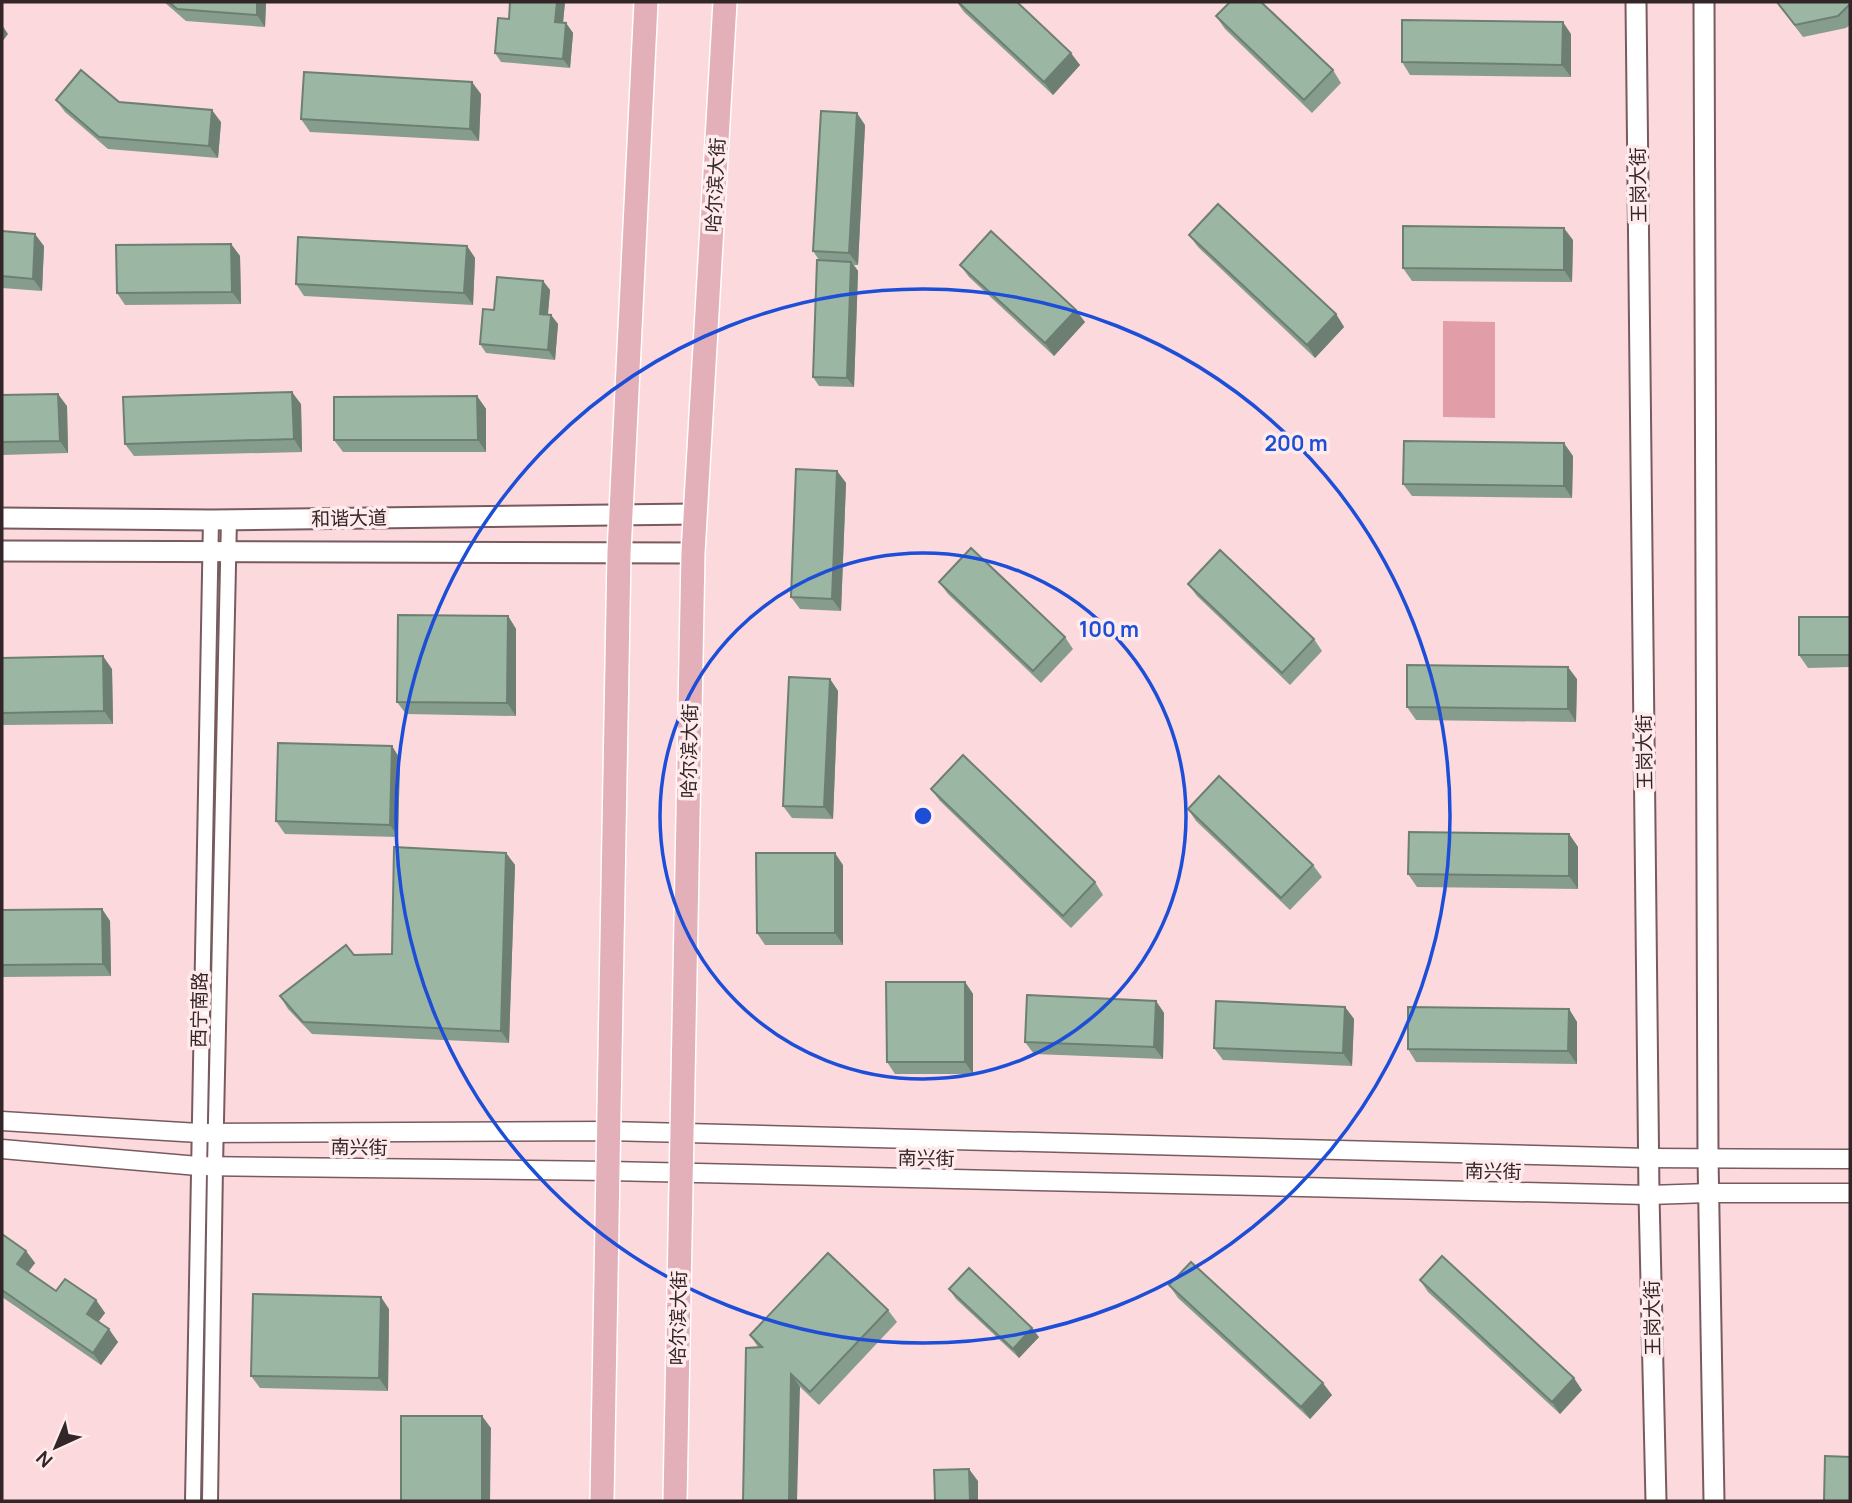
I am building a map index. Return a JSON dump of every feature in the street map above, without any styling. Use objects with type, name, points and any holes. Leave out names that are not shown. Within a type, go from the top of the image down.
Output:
[{"type":"main road","points":[[602,1501],[621,514],[646,2]]},
{"type":"main road","name":"哈尔滨大街","points":[[675,1501],[693,553],[725,2]]},
{"type":"main road","name":"王岗大街","points":[[1636,2],[1648,1158],[1656,1501]]},
{"type":"main road","points":[[1704,2],[1708,1157],[1714,1501]]},
{"type":"main road","name":"和谐大道","points":[[2,518],[220,519],[696,514]]},
{"type":"main road","name":"和谐大道","points":[[2,551],[693,553]]},
{"type":"street","name":"西宁南路","points":[[193,1501],[208,1133],[220,519]]},
{"type":"street","name":"南兴街","points":[[2,1121],[208,1133],[608,1131],[1648,1158],[1850,1159]]},
{"type":"street","name":"南兴街","points":[[2,1149],[207,1166],[609,1171],[1649,1195],[1850,1193]]},
{"type":"street","name":"西宁南路","points":[[207,1166],[210,1501]]},
{"type":"shaded area","points":[[1443,321],[1495,322],[1495,418],[1443,417]]},
{"type":"building","points":[[169,2],[257,2],[257,15],[177,9]]},
{"type":"building","points":[[510,2],[557,2],[555,22],[566,23],[563,59],[495,53],[498,18],[509,19]]},
{"type":"building","points":[[958,2],[1017,2],[1071,53],[1044,82]]},
{"type":"building","points":[[1230,2],[1261,2],[1333,70],[1304,100],[1216,16]]},
{"type":"building","points":[[1777,2],[1850,4],[1838,16],[1795,25]]},
{"type":"building","points":[[1402,20],[1563,22],[1562,65],[1402,62]]},
{"type":"building","points":[[81,70],[119,102],[212,110],[209,146],[99,137],[56,100]]},
{"type":"building","points":[[304,72],[472,82],[470,129],[301,119]]},
{"type":"building","points":[[821,111],[857,113],[849,253],[813,251]]},
{"type":"building","points":[[1218,204],[1336,314],[1307,345],[1189,235]]},
{"type":"building","points":[[1403,226],[1564,228],[1564,270],[1403,268]]},
{"type":"building","points":[[2,231],[35,234],[33,279],[2,276]]},
{"type":"building","points":[[991,231],[1076,310],[1045,343],[960,265]]},
{"type":"building","points":[[298,237],[467,246],[464,293],[296,284]]},
{"type":"building","points":[[231,244],[232,292],[117,293],[116,245]]},
{"type":"building","points":[[817,260],[851,262],[847,378],[813,377]]},
{"type":"building","points":[[497,277],[543,281],[540,314],[551,315],[548,350],[480,344],[483,309],[494,310]]},
{"type":"building","points":[[292,392],[294,439],[125,444],[123,397]]},
{"type":"building","points":[[58,394],[60,441],[2,442],[2,395]]},
{"type":"building","points":[[477,396],[478,440],[334,440],[334,397]]},
{"type":"building","points":[[1404,441],[1564,443],[1564,486],[1403,484]]},
{"type":"building","points":[[796,469],[837,471],[832,599],[791,597]]},
{"type":"building","points":[[971,548],[1065,637],[1033,671],[939,582]]},
{"type":"building","points":[[1220,550],[1314,639],[1282,673],[1188,584]]},
{"type":"building","points":[[398,615],[508,616],[507,703],[397,702]]},
{"type":"building","points":[[1799,617],[1850,617],[1850,655],[1799,655]]},
{"type":"building","points":[[103,656],[104,711],[2,713],[2,658]]},
{"type":"building","points":[[1407,665],[1568,667],[1568,709],[1407,707]]},
{"type":"building","points":[[789,677],[830,679],[824,807],[783,806]]},
{"type":"building","points":[[278,743],[392,746],[390,825],[276,821]]},
{"type":"building","points":[[963,755],[1095,882],[1063,916],[931,789]]},
{"type":"building","points":[[1219,776],[1313,865],[1281,898],[1188,809]]},
{"type":"building","points":[[1409,832],[1569,834],[1569,876],[1408,874]]},
{"type":"building","points":[[394,847],[506,853],[501,1031],[303,1022],[280,996],[346,945],[354,955],[392,954]]},
{"type":"building","points":[[756,853],[835,853],[835,933],[757,933]]},
{"type":"building","points":[[102,909],[103,964],[2,965],[2,910]]},
{"type":"building","points":[[886,982],[965,982],[965,1062],[887,1062]]},
{"type":"building","points":[[1027,995],[1156,1001],[1154,1047],[1025,1042]]},
{"type":"building","points":[[1216,1001],[1345,1007],[1343,1053],[1214,1048]]},
{"type":"building","points":[[1408,1007],[1569,1009],[1568,1051],[1408,1049]]},
{"type":"building","points":[[2,1234],[26,1251],[17,1264],[56,1291],[65,1279],[96,1300],[87,1314],[109,1329],[93,1353],[2,1290]]},
{"type":"building","points":[[828,1253],[888,1310],[810,1392],[791,1374],[789,1501],[743,1501],[746,1348],[762,1347],[750,1335]]},
{"type":"building","points":[[1442,1256],[1574,1378],[1552,1402],[1420,1280]]},
{"type":"building","points":[[1191,1262],[1323,1383],[1301,1407],[1169,1285]]},
{"type":"building","points":[[969,1268],[1032,1328],[1013,1349],[949,1289]]},
{"type":"building","points":[[253,1294],[381,1297],[379,1378],[251,1376]]},
{"type":"building","points":[[401,1416],[482,1416],[482,1501],[401,1501]]},
{"type":"building","points":[[1825,1456],[1850,1457],[1850,1501],[1824,1501]]},
{"type":"building","points":[[969,1469],[970,1501],[935,1501],[934,1470]]}]
